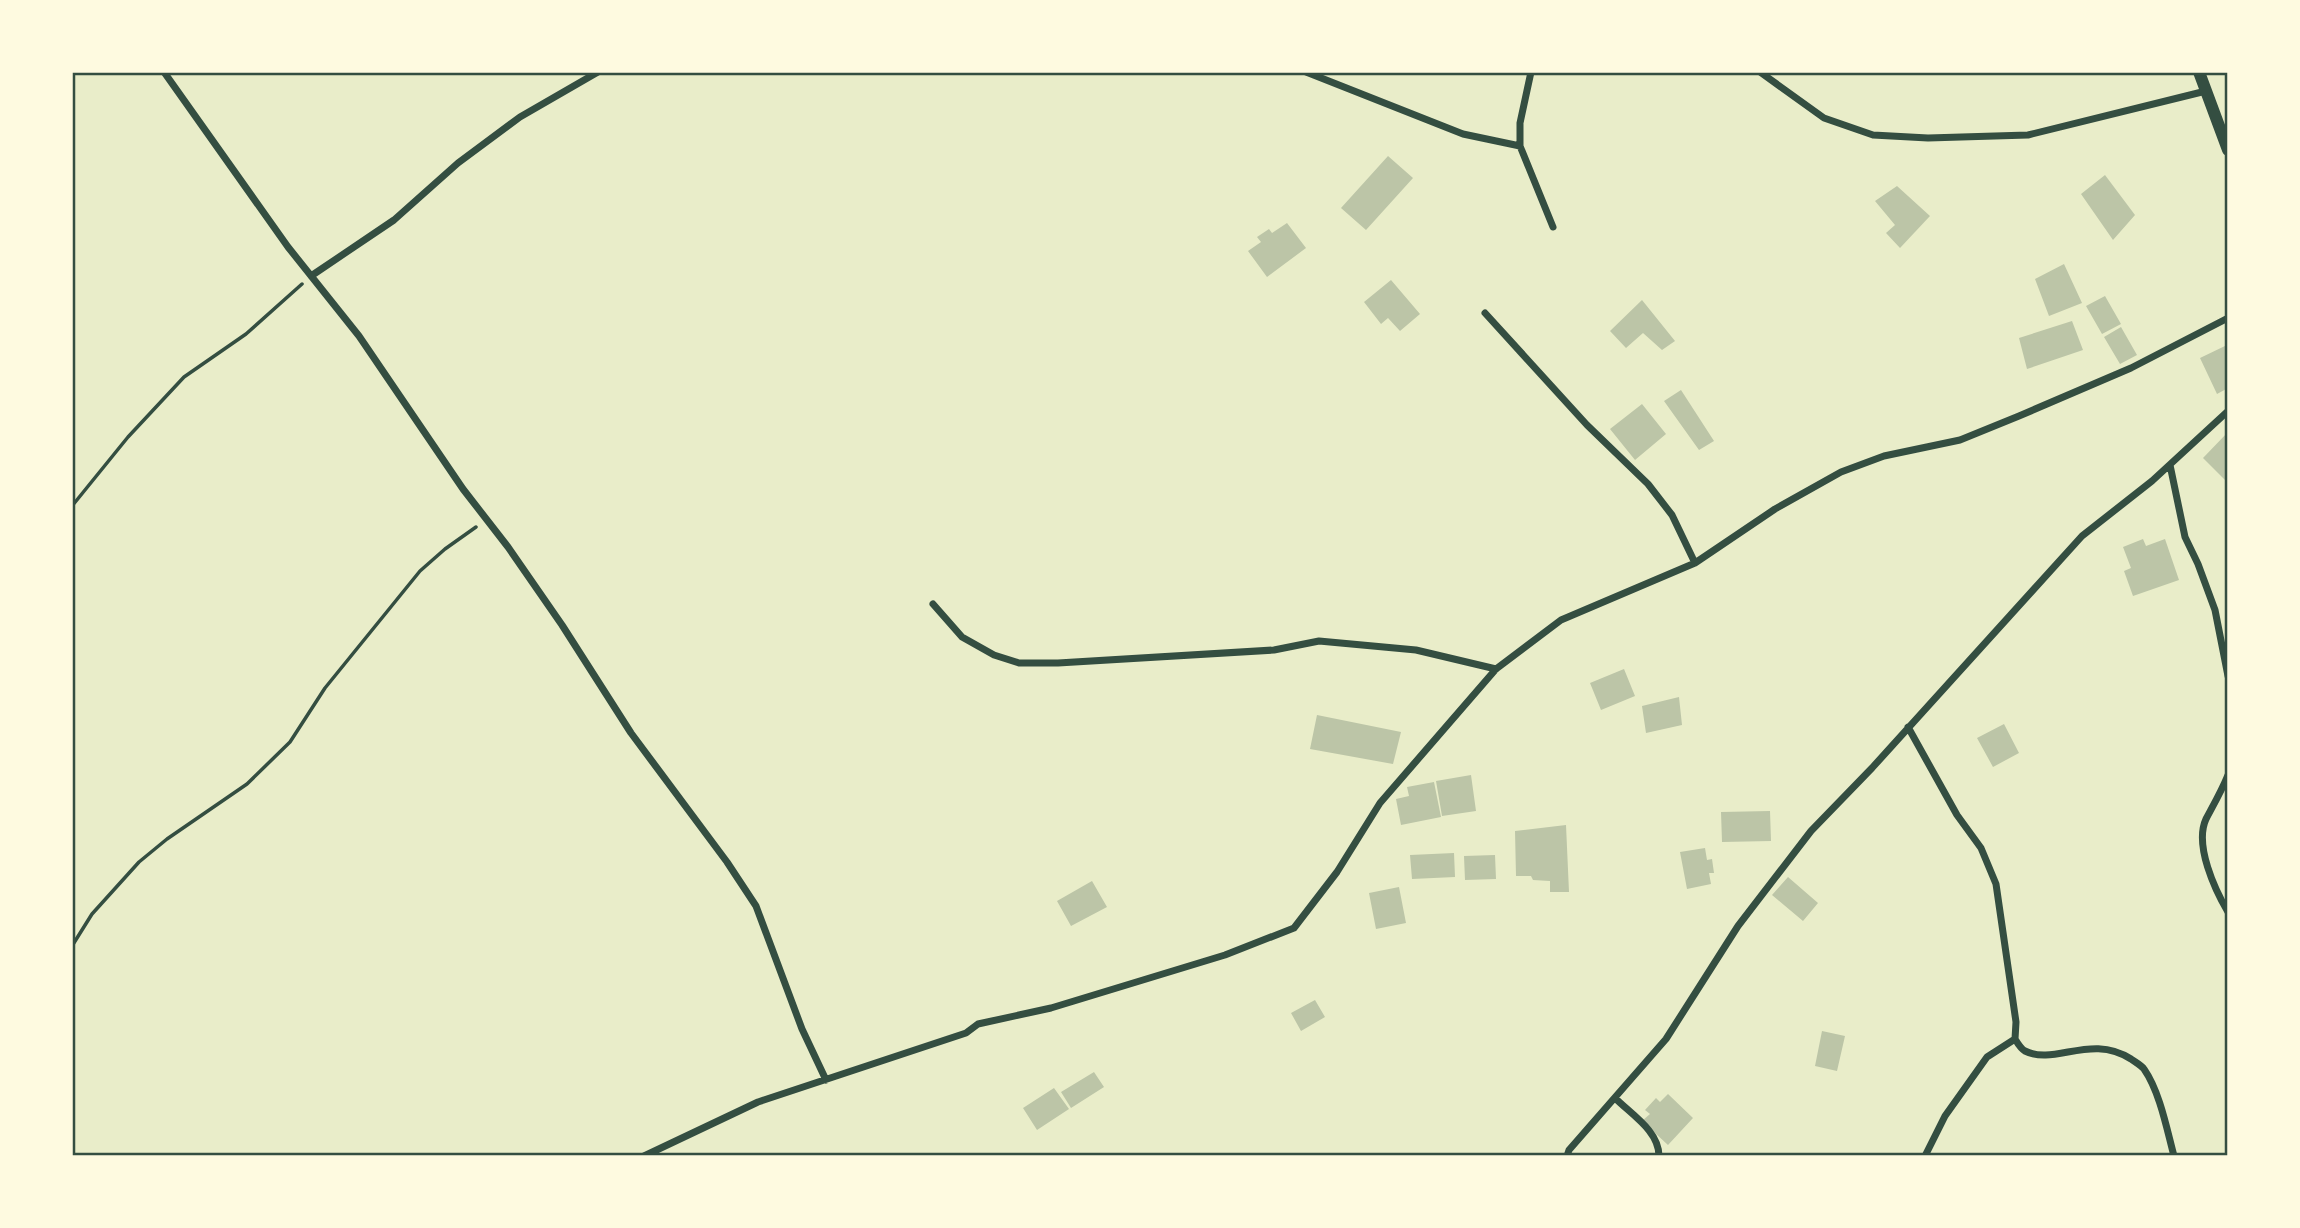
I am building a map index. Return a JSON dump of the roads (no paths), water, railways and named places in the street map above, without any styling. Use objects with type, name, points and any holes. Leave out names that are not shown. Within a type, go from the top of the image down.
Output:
[{"type":"main road","points":[[2199,72],[2228,150]]},
{"type":"street","points":[[164,72],[311,276],[359,336],[463,489],[562,625],[631,733],[727,862],[756,906],[802,1029],[826,1080]]},
{"type":"street","points":[[311,276],[394,220],[458,163],[520,117],[598,72]]},
{"type":"street","points":[[1306,72],[1463,134],[1520,146]]},
{"type":"street","points":[[1531,72],[1520,123],[1520,146],[1553,227]]},
{"type":"street","points":[[1760,72],[1824,118],[1873,135],[1928,138],[2028,135],[2206,91]]},
{"type":"street","points":[[1485,313],[1587,425],[1648,484],[1671,515],[1695,563]]},
{"type":"street","points":[[644,1156],[758,1102],[966,1033],[978,1024],[1051,1008],[1226,955],[1294,928],[1337,872],[1380,803],[1496,669],[1561,620],[1695,563],[1775,509],[1841,472],[1884,456],[1960,440],[2130,368],[2228,318]]},
{"type":"street","points":[[1567,1156],[1569,1150],[1666,1039],[1738,926],[1811,831],[2082,536],[2170,465],[2228,411]]},
{"type":"street","points":[[2170,465],[2185,537],[2215,610],[2228,676]]},
{"type":"street","points":[[933,604],[962,637],[994,655],[1019,663],[1274,650],[1319,640],[1416,650],[1496,669]]},
{"type":"street","points":[[1908,727],[1957,815],[1981,848],[1996,884],[2016,1022],[2015,1039],[2023,1051],[2038,1055],[2092,1048],[2108,1049],[2143,1067],[2164,1113],[2174,1156]]},
{"type":"street","points":[[2228,775],[2203,828],[2204,849],[2213,887],[2228,912]]},
{"type":"street","points":[[1925,1156],[1945,1116],[1987,1057],[2015,1039]]},
{"type":"street","points":[[1615,1098],[1653,1133],[1659,1145],[1659,1156]]}]
